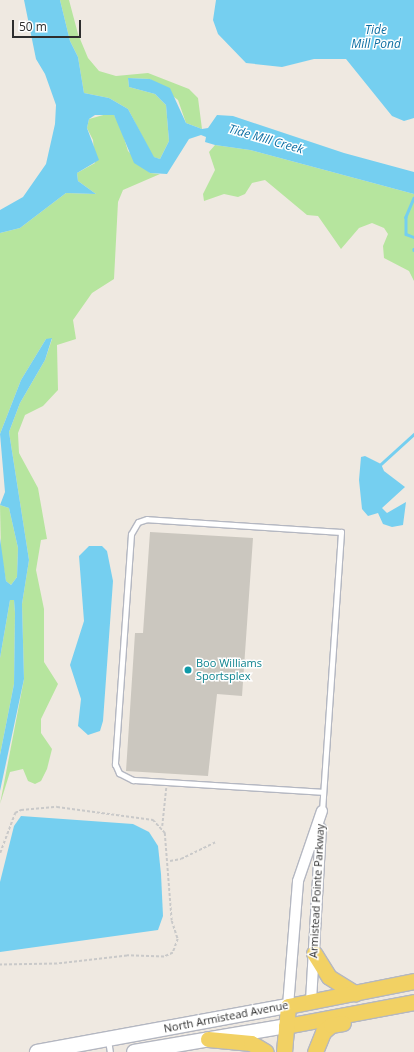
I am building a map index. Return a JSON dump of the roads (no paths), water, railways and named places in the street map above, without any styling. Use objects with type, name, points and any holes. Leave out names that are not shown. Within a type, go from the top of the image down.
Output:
[{"type":"main road","points":[[314,953],[329,977],[355,993]]},
{"type":"main road","name":"North Armistead Avenue","points":[[37,1052],[109,1046],[311,1001],[414,980]]},
{"type":"main road","points":[[309,1052],[311,1001]]},
{"type":"main road","name":"North Armistead Avenue","points":[[134,1052],[372,1011],[414,1002]]},
{"type":"main road","points":[[284,1052],[288,1006]]},
{"type":"main road","points":[[315,1052],[327,1028],[372,1011]]},
{"type":"main road","points":[[208,1039],[251,1043],[266,1052]]},
{"type":"street","name":"Armistead Pointe Parkway","points":[[311,1001],[322,811]]},
{"type":"street","name":"Armistead Pointe Parkway","points":[[288,1006],[298,881],[322,811]]},
{"type":"lane","points":[[322,811],[341,532],[147,519],[135,526],[131,534],[115,764],[126,778],[323,792]]},
{"type":"water","name":"Tide Mill Creek","points":[[24,0],[60,0],[70,41],[78,57],[84,93],[109,98],[128,109],[154,157],[160,159],[169,141],[166,105],[155,94],[129,87],[128,78],[150,79],[170,88],[186,123],[202,129],[208,128],[217,115],[233,116],[344,153],[414,172],[414,194],[250,150],[215,145],[205,142],[206,137],[201,135],[189,139],[167,174],[150,173],[134,163],[114,115],[95,115],[89,119],[87,128],[99,160],[77,173],[78,181],[96,194],[66,193],[20,228],[0,233],[0,210],[23,197],[46,164],[55,124],[56,105],[45,74],[36,59]]},
{"type":"water","name":"Tide Mill Pond","points":[[216,0],[414,0],[414,118],[404,121],[392,116],[346,59],[314,59],[282,67],[246,63],[218,34],[213,20]]},
{"type":"water","points":[[52,338],[45,360],[20,403],[9,432],[29,560],[22,604],[24,679],[0,791],[0,755],[14,684],[15,613],[14,600],[10,600],[0,658],[0,538],[6,581],[11,585],[17,577],[18,548],[9,508],[0,505],[5,492],[0,434],[21,380],[46,339]]},
{"type":"water","points":[[365,456],[381,464],[384,471],[405,487],[382,508],[387,513],[406,502],[403,525],[392,527],[383,524],[378,513],[368,516],[362,509],[359,480],[361,457]]},
{"type":"water","points":[[89,546],[102,546],[107,551],[113,581],[103,721],[100,731],[88,735],[78,726],[81,699],[70,665],[84,621],[79,556]]},
{"type":"water","points":[[21,816],[133,824],[149,832],[158,846],[161,874],[163,916],[158,930],[0,952],[0,882],[14,826]]},
{"type":"waterway","points":[[414,198],[406,217],[406,234],[414,237]]},
{"type":"waterway","points":[[381,464],[414,434]]},
{"type":"place","name":"Boo Williams Sportsplex","points":[[188,670]]}]
